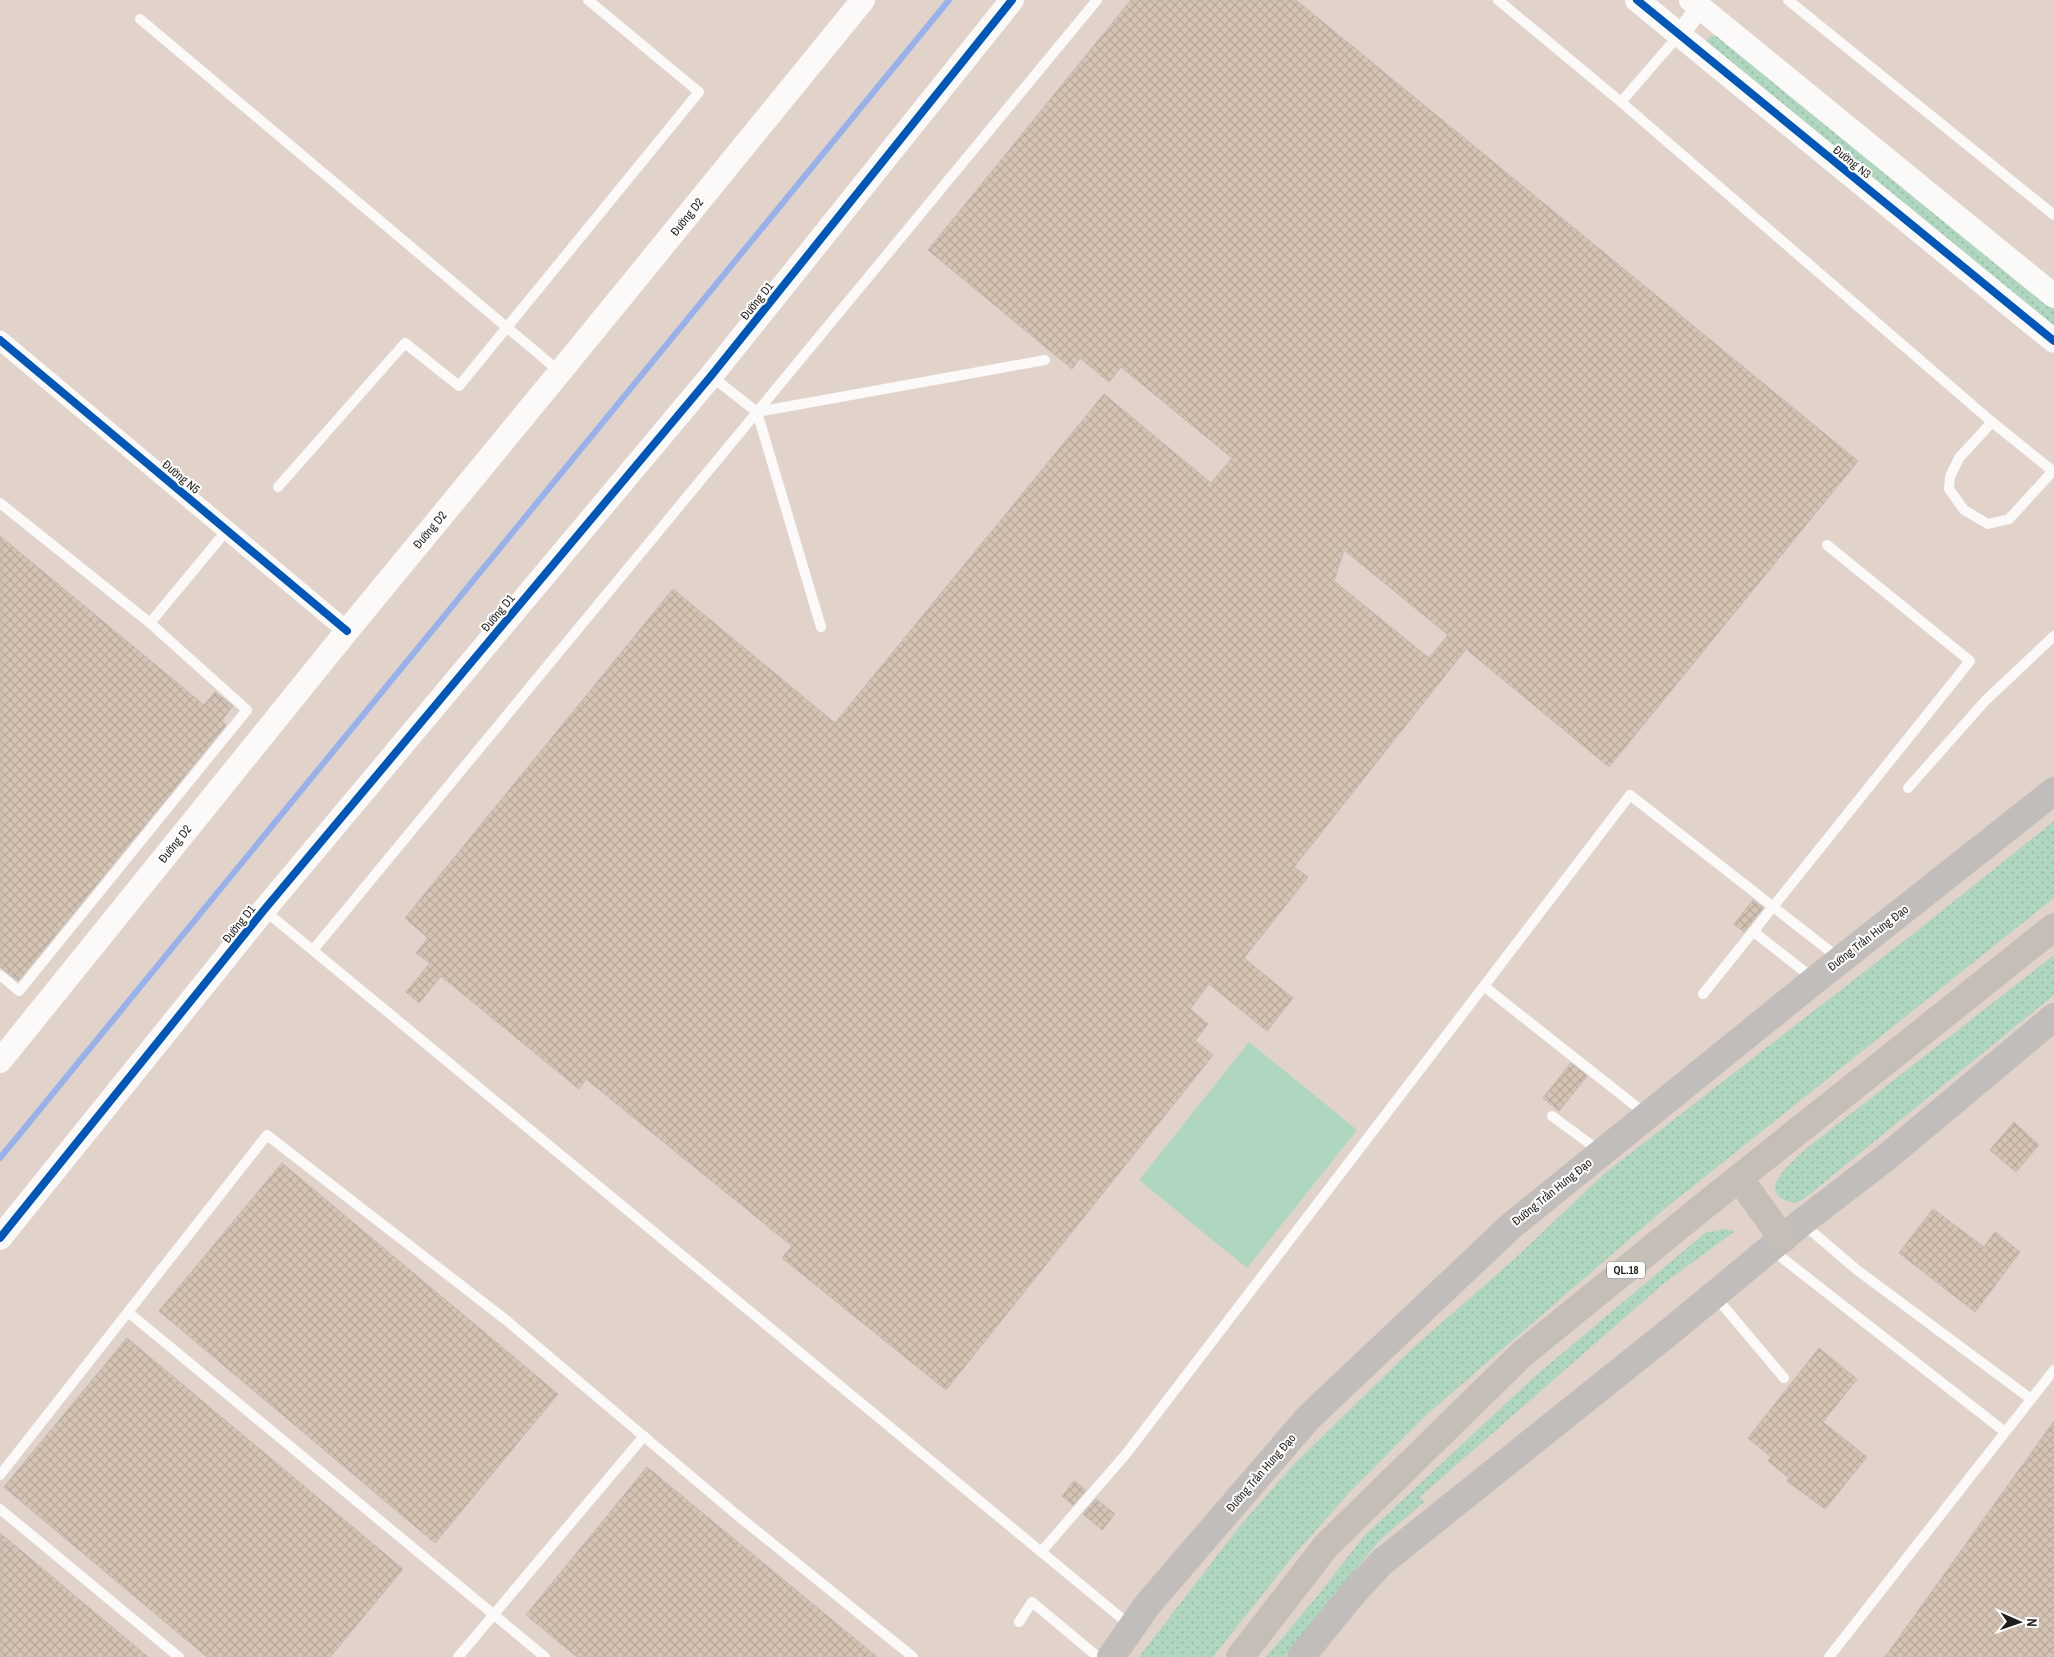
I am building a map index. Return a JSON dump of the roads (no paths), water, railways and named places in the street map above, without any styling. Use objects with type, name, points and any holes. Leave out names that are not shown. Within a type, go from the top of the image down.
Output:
[{"type":"highway","name":"QL.18","points":[[1240,1657],[1326,1546],[1521,1355],[1739,1178],[2054,927]]},
{"type":"highway","points":[[1739,1178],[1785,1237]]},
{"type":"main road","name":"Đường Trần Hưng Đạo","points":[[1111,1657],[1148,1604],[1308,1418],[1511,1226],[1815,980],[2054,791]]},
{"type":"main road","points":[[1300,1657],[1354,1592],[1382,1562],[1888,1156],[2054,1017]]},
{"type":"street","name":"Đường D2","points":[[0,1062],[347,630],[863,0]]},
{"type":"street","name":"Đường D1","points":[[0,1238],[264,910],[711,376],[1012,0]]},
{"type":"street","name":"Đường N3","points":[[1637,0],[2054,341]]},
{"type":"street","name":"Đường N3","points":[[1703,7],[2054,296]]},
{"type":"street","points":[[1679,35],[1703,7]]},
{"type":"street","name":"Đường N5","points":[[0,340],[347,630]]},
{"type":"lane","points":[[278,486],[405,343],[459,386],[699,92],[588,0]]},
{"type":"lane","points":[[313,950],[1097,0]]},
{"type":"lane","points":[[1498,0],[1621,102],[1992,422],[2054,471],[2009,519],[1988,524],[1964,510],[1949,488],[1950,477],[1959,458],[1992,422]]},
{"type":"lane","points":[[1788,0],[2054,215]]},
{"type":"lane","points":[[140,19],[560,372]]},
{"type":"lane","points":[[1621,102],[1679,35]]},
{"type":"lane","points":[[757,412],[1045,360]]},
{"type":"lane","points":[[711,376],[757,412],[821,627]]},
{"type":"lane","points":[[0,503],[150,623],[247,710],[19,990],[0,975]]},
{"type":"lane","points":[[150,623],[227,530]]},
{"type":"lane","points":[[1703,994],[1970,661],[1827,545]]},
{"type":"lane","points":[[1908,788],[1985,701],[2054,636]]},
{"type":"lane","points":[[1041,1552],[1126,1454],[1630,795],[1840,960]]},
{"type":"lane","points":[[264,910],[1132,1627]]},
{"type":"lane","points":[[1754,932],[1815,980]]},
{"type":"lane","points":[[1485,987],[1648,1115]]},
{"type":"lane","points":[[1552,1116],[1602,1152]]},
{"type":"lane","points":[[0,1475],[266,1135],[506,1320],[737,1515],[913,1657]]},
{"type":"lane","points":[[1785,1237],[1858,1270],[2031,1399]]},
{"type":"lane","points":[[1785,1237],[2005,1432]]},
{"type":"lane","points":[[1715,1295],[1784,1378]]},
{"type":"lane","points":[[128,1312],[545,1657]]},
{"type":"lane","points":[[1829,1657],[2054,1370]]},
{"type":"lane","points":[[458,1657],[644,1436]]},
{"type":"lane","points":[[0,1509],[179,1657]]},
{"type":"lane","points":[[1019,1622],[1032,1602],[1098,1657]]},
{"type":"waterway","points":[[0,1158],[949,0]]}]
